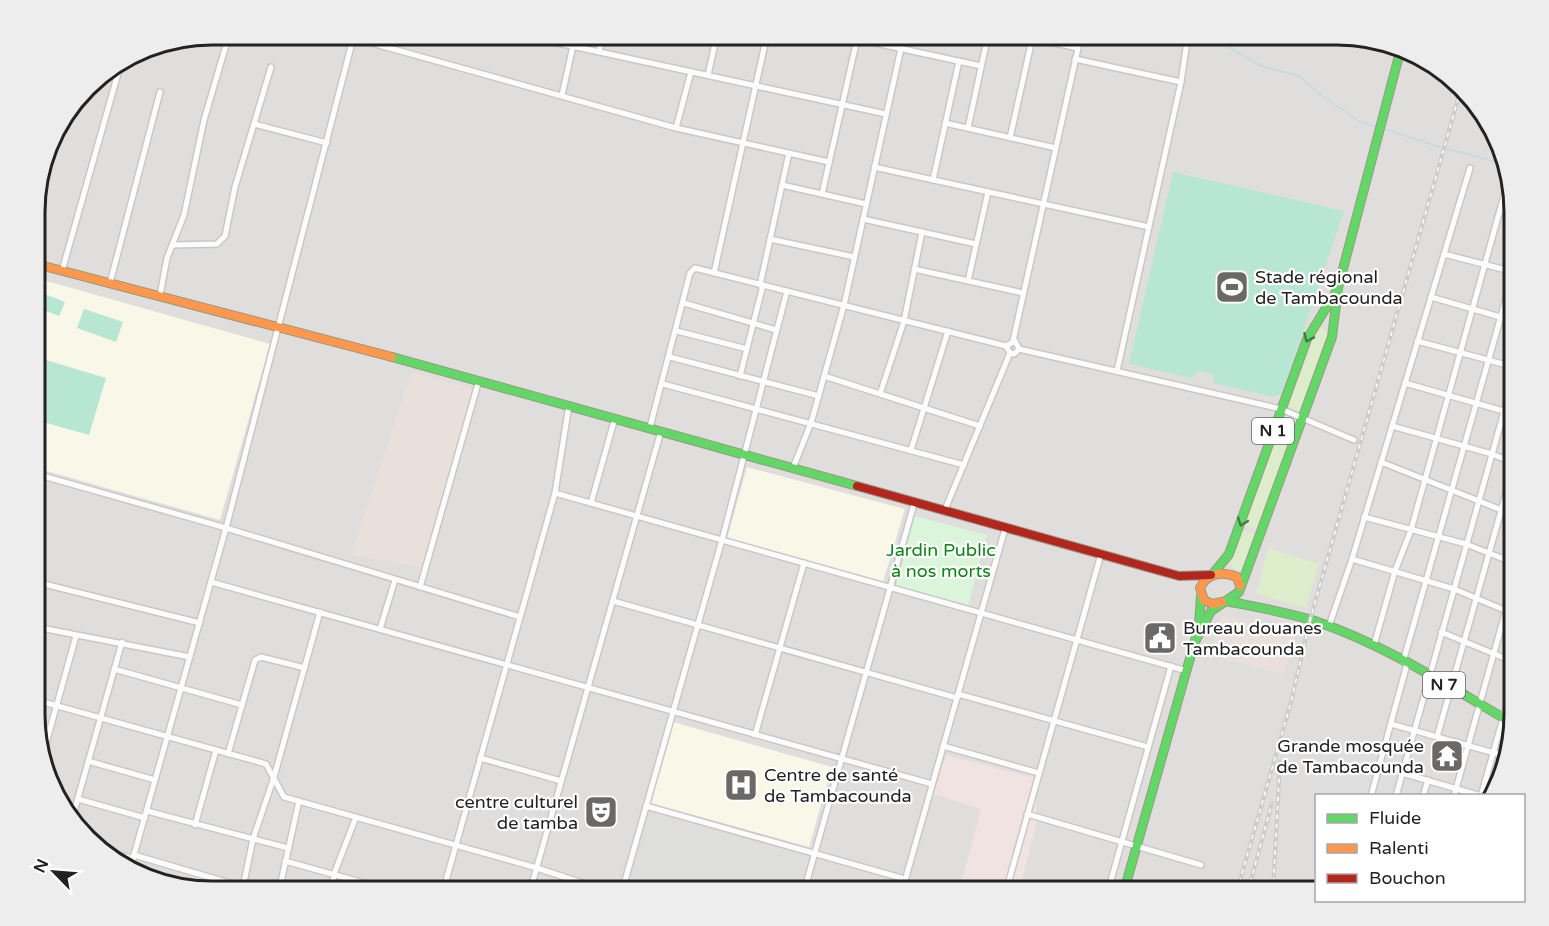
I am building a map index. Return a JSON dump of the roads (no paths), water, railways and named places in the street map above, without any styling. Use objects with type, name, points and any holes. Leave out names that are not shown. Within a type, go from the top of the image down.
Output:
[{"type":"main road","name":"N 1","points":[[1240,587],[1332,337],[1338,288],[1399,57]]},
{"type":"main road","points":[[45,266],[280,325],[650,427],[914,504],[1179,576],[1195,585],[1212,604],[1225,602]]},
{"type":"main road","name":"N 1","points":[[1212,575],[1229,554],[1311,330],[1338,288]]},
{"type":"main road","points":[[1127,881],[1195,642],[1207,616],[1237,596],[1240,587],[1233,574],[1179,576]]},
{"type":"main road","points":[[1195,642],[1201,584],[1212,575]]},
{"type":"main road","name":"N 7","points":[[1240,587],[1261,607]]},
{"type":"main road","name":"N 7","points":[[1225,602],[1261,607],[1329,626],[1374,645],[1503,718]]},
{"type":"street","points":[[160,295],[167,258],[184,215],[204,120],[226,45]]},
{"type":"street","points":[[133,861],[226,528],[352,45]]},
{"type":"street","points":[[386,45],[676,128],[830,162]]},
{"type":"street","points":[[569,45],[886,114]]},
{"type":"street","points":[[599,52],[601,45]]},
{"type":"street","points":[[708,75],[715,45]]},
{"type":"street","points":[[714,273],[765,45]]},
{"type":"street","points":[[822,194],[855,45]]},
{"type":"street","points":[[889,45],[981,66]]},
{"type":"street","points":[[793,468],[811,423],[844,305],[902,45]]},
{"type":"street","points":[[968,128],[986,45]]},
{"type":"street","points":[[1010,138],[1031,45]]},
{"type":"street","points":[[1067,45],[1078,48]]},
{"type":"street","points":[[650,427],[694,268],[1006,345],[1013,341],[1079,45]]},
{"type":"street","points":[[1117,371],[1181,82],[1187,45]]},
{"type":"street","points":[[562,95],[573,46]]},
{"type":"street","points":[[1076,59],[1181,82]]},
{"type":"street","points":[[933,180],[959,61]]},
{"type":"street","points":[[172,244],[221,242],[271,67]]},
{"type":"street","points":[[676,128],[692,72]]},
{"type":"street","points":[[62,271],[118,74]]},
{"type":"street","points":[[110,283],[160,92]]},
{"type":"street","points":[[945,123],[1056,148]]},
{"type":"street","points":[[254,124],[327,143]]},
{"type":"street","points":[[740,376],[754,324],[789,153]]},
{"type":"street","points":[[874,167],[1149,227]]},
{"type":"street","points":[[1329,626],[1352,559],[1470,168]]},
{"type":"street","points":[[782,185],[866,204]]},
{"type":"street","points":[[968,281],[988,192]]},
{"type":"street","points":[[1374,645],[1395,571],[1411,530],[1504,197]]},
{"type":"street","points":[[863,219],[976,244]]},
{"type":"street","points":[[880,394],[904,321],[922,232]]},
{"type":"street","points":[[770,239],[854,257]]},
{"type":"street","points":[[1444,254],[1504,269]]},
{"type":"street","points":[[915,269],[1023,293]]},
{"type":"street","points":[[625,881],[722,540],[787,291]]},
{"type":"street","points":[[1431,297],[1504,318]]},
{"type":"street","points":[[684,303],[776,330]]},
{"type":"street","points":[[1371,794],[1426,580],[1504,306]]},
{"type":"street","points":[[677,331],[747,349]]},
{"type":"street","points":[[911,450],[948,331]]},
{"type":"street","points":[[1013,341],[1018,343],[1019,349]]},
{"type":"street","points":[[1418,342],[1504,364]]},
{"type":"street","points":[[944,512],[1010,353],[1006,345]]},
{"type":"street","points":[[1019,349],[1281,409],[1354,440]]},
{"type":"street","points":[[1010,353],[1014,354],[1019,349]]},
{"type":"street","points":[[670,357],[819,396]]},
{"type":"street","points":[[824,376],[980,426]]},
{"type":"street","points":[[420,587],[479,380]]},
{"type":"street","points":[[1405,383],[1504,410]]},
{"type":"street","points":[[663,384],[964,465]]},
{"type":"street","points":[[446,881],[555,493],[569,405]]},
{"type":"street","points":[[1396,794],[1504,413]]},
{"type":"street","points":[[591,503],[615,418]]},
{"type":"street","points":[[1392,426],[1504,459]]},
{"type":"street","points":[[533,881],[661,431]]},
{"type":"street","points":[[1381,462],[1504,511]]},
{"type":"street","points":[[45,477],[226,528],[520,617]]},
{"type":"street","points":[[555,493],[1186,671]]},
{"type":"street","points":[[1437,736],[1504,499]]},
{"type":"street","points":[[807,881],[914,504]]},
{"type":"street","points":[[1364,517],[1466,544],[1504,559]]},
{"type":"street","points":[[646,806],[905,879],[1005,529]]},
{"type":"street","points":[[1008,881],[1101,554]]},
{"type":"street","points":[[1352,559],[1454,589],[1504,609]]},
{"type":"street","points":[[755,735],[804,563]]},
{"type":"street","points":[[380,629],[395,580]]},
{"type":"street","points":[[211,582],[932,784]]},
{"type":"street","points":[[45,584],[200,623]]},
{"type":"street","points":[[612,601],[1148,747]]},
{"type":"street","points":[[244,881],[253,839],[274,777],[320,612]]},
{"type":"street","points":[[1454,794],[1504,617]]},
{"type":"street","points":[[45,629],[122,642],[190,657]]},
{"type":"street","points":[[1441,632],[1504,658]]},
{"type":"street","points":[[47,740],[76,636]]},
{"type":"street","points":[[75,809],[122,642]]},
{"type":"street","points":[[228,754],[258,658],[305,668]]},
{"type":"street","points":[[1111,881],[1171,666]]},
{"type":"street","points":[[114,669],[242,705]]},
{"type":"street","points":[[45,702],[266,764],[284,797],[577,881]]},
{"type":"street","points":[[1481,794],[1504,714]]},
{"type":"street","points":[[1391,724],[1499,754]]},
{"type":"street","points":[[943,746],[1039,773]]},
{"type":"street","points":[[195,825],[216,750]]},
{"type":"street","points":[[480,758],[561,781]]},
{"type":"street","points":[[88,761],[155,780]]},
{"type":"street","points":[[1402,773],[1477,794]]},
{"type":"street","points":[[1424,794],[1428,780]]},
{"type":"street","points":[[78,799],[288,848]]},
{"type":"street","points":[[281,881],[299,801]]},
{"type":"street","points":[[1027,814],[1201,865]]},
{"type":"street","points":[[333,881],[356,817]]},
{"type":"street","points":[[122,855],[218,881]]},
{"type":"street","points":[[285,861],[358,881]]},
{"type":"waterway","points":[[1225,45],[1261,66],[1299,76],[1318,93],[1359,121],[1376,127]]},
{"type":"waterway","points":[[1384,129],[1440,147]]},
{"type":"waterway","points":[[1448,149],[1496,162]]},
{"type":"railway","points":[[1240,881],[1291,702],[1310,620],[1458,98]]},
{"type":"railway","points":[[1274,881],[1280,762]]},
{"type":"railway","points":[[1251,881],[1272,803]]},
{"type":"place","name":"Stade régional de Tambacounda","points":[[1232,287]]},
{"type":"place","name":"Bureau douanes Tambacounda","points":[[1160,638]]},
{"type":"place","name":"Grande mosquée de Tambacounda","points":[[1447,756]]},
{"type":"place","name":"Centre de santé de Tambacounda","points":[[741,785]]},
{"type":"place","name":"centre culturel de tamba","points":[[601,812]]},
{"type":"park label","name":"Jardin Public à nos morts","points":[[941,560]]}]
